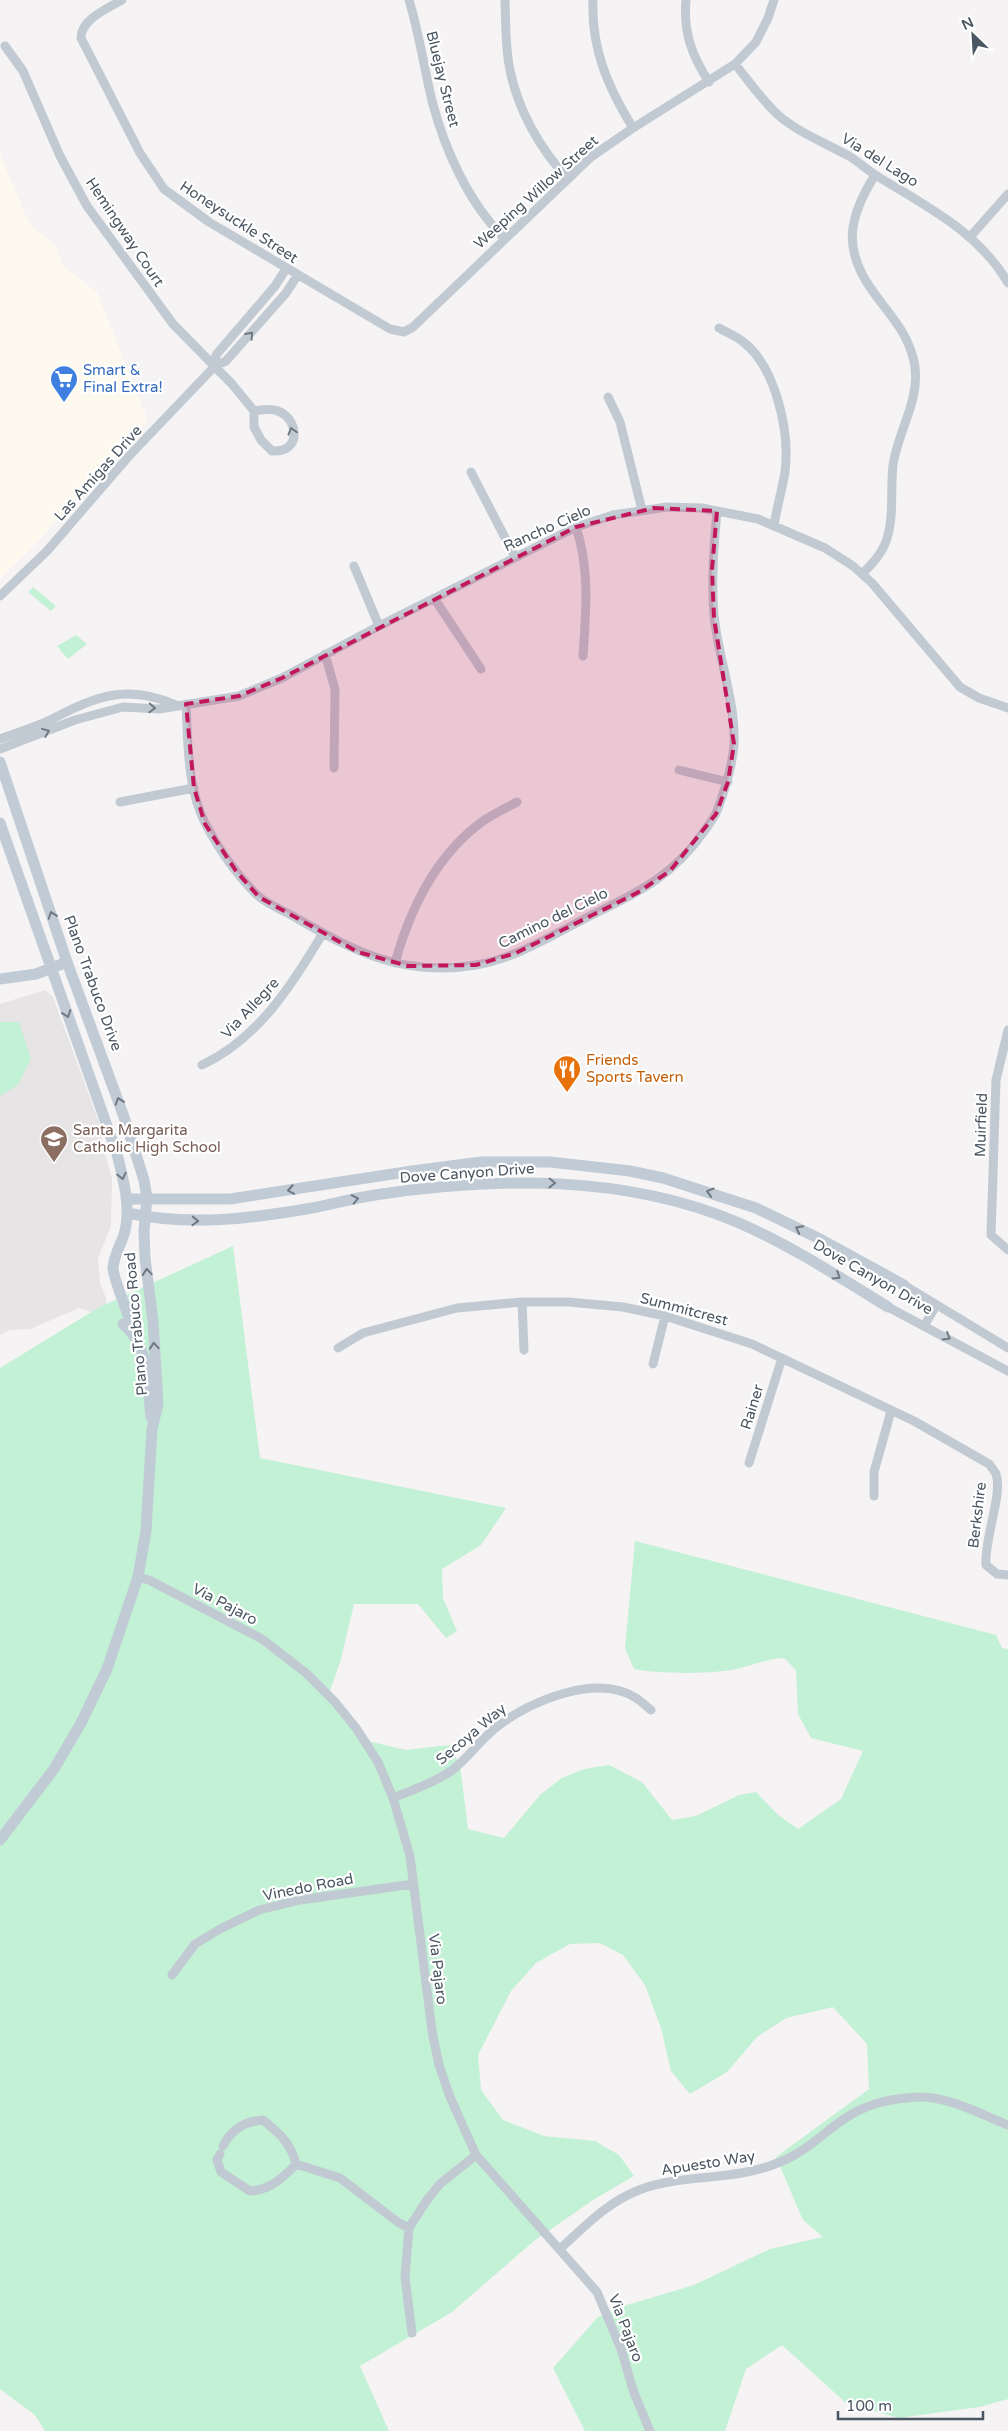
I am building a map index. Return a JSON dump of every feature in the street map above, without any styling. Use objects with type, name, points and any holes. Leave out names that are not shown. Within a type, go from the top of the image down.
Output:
[{"type":"street","name":"Honeysuckle Street","points":[[122,0],[90,20],[81,31],[84,48],[140,154],[164,190],[209,222],[297,276],[390,329],[404,332]]},
{"type":"street","name":"Bluejay Street","points":[[409,0],[441,130],[470,195],[481,212],[504,238]]},
{"type":"street","points":[[505,0],[507,51],[514,86],[545,152],[568,178]]},
{"type":"street","points":[[593,0],[594,37],[602,68],[613,95],[633,128]]},
{"type":"street","points":[[686,0],[686,29],[690,46],[697,64],[709,82]]},
{"type":"street","name":"Weeping Willow Street","points":[[404,332],[413,327],[504,238],[591,157],[633,128],[735,64],[756,42],[768,18],[774,0]]},
{"type":"street","name":"Hemingway Court","points":[[5,46],[22,71],[60,156],[87,206],[173,324],[215,366],[254,411]]},
{"type":"street","name":"Via del Lago","points":[[735,64],[776,113],[791,124],[852,158],[875,175],[932,208],[970,237],[998,265],[1008,282]]},
{"type":"street","points":[[862,574],[878,557],[889,530],[893,464],[914,400],[914,362],[901,327],[870,287],[853,250],[853,222],[860,199],[875,175]]},
{"type":"street","points":[[970,237],[1008,194]]},
{"type":"street","name":"Las Amigas Drive","points":[[215,366],[216,355],[260,304],[286,269]]},
{"type":"street","name":"Las Amigas Drive","points":[[0,596],[47,551],[129,456],[215,366],[226,362],[270,312],[297,276]]},
{"type":"street","points":[[260,304],[270,312]]},
{"type":"street","points":[[718,328],[743,341],[758,357],[772,379],[776,390],[783,425],[785,471],[774,525]]},
{"type":"street","points":[[608,397],[620,422],[642,510]]},
{"type":"street","points":[[268,409],[280,412],[288,420],[294,430],[294,440],[289,448],[282,452],[272,451],[261,440],[254,427],[254,411],[268,409]]},
{"type":"street","points":[[471,472],[515,557]]},
{"type":"street","name":"Rancho Cielo","points":[[0,749],[93,714],[123,707],[159,709],[239,696],[282,678],[379,626],[576,527],[613,515],[667,507],[716,511],[758,519],[825,548],[862,574],[960,687],[979,698],[1008,708]]},
{"type":"street","name":"Camino del Cielo","points":[[181,705],[194,788],[205,824],[236,870],[259,897],[358,952],[395,963],[428,968],[447,968],[496,960],[516,953],[637,892],[670,871],[692,848],[716,814],[728,782],[734,744],[731,712],[714,618],[712,569],[716,511]]},
{"type":"street","points":[[576,527],[584,552],[587,577],[583,656]]},
{"type":"street","points":[[354,566],[379,626]]},
{"type":"street","points":[[434,598],[482,669]]},
{"type":"street","points":[[325,654],[335,689],[334,768]]},
{"type":"street","points":[[120,694],[123,707]]},
{"type":"street","name":"Rancho Cielo","points":[[0,739],[58,716],[89,700],[120,694],[160,698],[181,705]]},
{"type":"street","points":[[89,700],[93,714]]},
{"type":"street","name":"Plano Trabuco Drive","points":[[0,762],[68,962],[124,1117],[148,1198],[146,1217]]},
{"type":"street","points":[[679,770],[728,782]]},
{"type":"street","points":[[120,802],[194,788]]},
{"type":"street","points":[[395,963],[403,932],[420,895],[440,864],[483,821],[517,802]]},
{"type":"street","points":[[0,823],[117,1154],[127,1213]]},
{"type":"street","name":"Via Allegre","points":[[202,1065],[235,1047],[278,1002],[323,933]]},
{"type":"street","points":[[0,979],[36,974],[68,962]]},
{"type":"street","name":"Muirfield","points":[[1008,1030],[996,1080],[990,1221],[991,1235],[1008,1250]]},
{"type":"street","name":"Dove Canyon Drive","points":[[126,1199],[230,1200],[412,1170],[481,1162],[550,1162],[630,1171],[663,1178],[756,1208],[822,1240],[904,1285],[1008,1348]]},
{"type":"street","name":"Dove Canyon Drive","points":[[127,1213],[146,1217],[201,1222],[314,1207],[372,1195],[440,1186],[496,1183],[559,1183],[597,1187],[677,1201],[736,1222],[800,1252],[888,1307],[924,1324],[1008,1371]]},
{"type":"street","name":"Plano Trabuco Road","points":[[0,1840],[54,1769],[81,1723],[107,1669],[138,1577],[146,1531],[152,1429],[146,1358],[129,1328],[130,1323],[113,1269],[115,1257],[126,1230],[127,1213]]},
{"type":"street","name":"Plano Trabuco Road","points":[[146,1217],[144,1231],[153,1321],[158,1404],[152,1429]]},
{"type":"street","points":[[522,1302],[524,1350]]},
{"type":"street","name":"Summitcrest","points":[[338,1348],[363,1333],[457,1308],[522,1302],[568,1302],[623,1307],[665,1316],[717,1331],[782,1358],[914,1421],[989,1464],[996,1474]]},
{"type":"street","points":[[924,1324],[936,1306]]},
{"type":"street","points":[[653,1364],[665,1316]]},
{"type":"street","name":"Rainer","points":[[749,1463],[782,1358]]},
{"type":"street","points":[[874,1496],[874,1472],[891,1411]]},
{"type":"street","name":"Berkshire","points":[[996,1474],[997,1491],[985,1551],[986,1565],[997,1574],[1008,1575]]},
{"type":"street","name":"Via Pajaro","points":[[138,1577],[150,1580],[262,1639],[306,1673],[335,1702],[356,1728],[378,1762],[393,1798],[410,1856],[432,2031],[439,2065],[476,2155],[520,2206],[561,2248],[597,2292],[605,2307],[621,2349],[634,2393],[650,2431]]},
{"type":"street","name":"Secoya Way","points":[[393,1798],[431,1782],[451,1770],[497,1726],[519,1711],[548,1697],[586,1690],[620,1691],[636,1698],[651,1710]]},
{"type":"street","name":"Vinedo Road","points":[[172,1975],[196,1944],[222,1928],[259,1910],[300,1900],[413,1884]]},
{"type":"street","name":"Apuesto Way","points":[[561,2248],[605,2208],[622,2197],[658,2185],[752,2173],[801,2152],[852,2114],[890,2101],[919,2097],[938,2099],[1008,2124]]},
{"type":"street","points":[[264,2120],[281,2134],[290,2146],[296,2164],[286,2176],[271,2186],[250,2191],[221,2172],[217,2160],[228,2138],[238,2128],[254,2121],[264,2120]]},
{"type":"street","points":[[412,2333],[405,2277],[409,2228],[440,2184],[476,2155]]},
{"type":"street","points":[[296,2164],[340,2178],[399,2223],[409,2228]]},
{"type":"highlighted area","points":[[654,508],[717,511],[712,569],[714,618],[734,744],[728,782],[716,814],[670,871],[637,893],[516,953],[476,965],[408,966],[358,952],[259,897],[236,871],[205,824],[194,788],[186,704],[239,696],[282,678],[576,527]]},
{"type":"shaded area","points":[[0,154],[29,223],[56,246],[64,267],[97,292],[148,420],[29,551],[0,579]]},
{"type":"shaded area","name":"Santa Margarita Catholic High School","points":[[45,990],[53,997],[101,1128],[103,1148],[112,1178],[111,1226],[98,1258],[100,1283],[106,1298],[107,1308],[98,1314],[79,1308],[30,1329],[9,1330],[0,1335],[0,1004]]},
{"type":"green space","points":[[33,587],[56,606],[51,611],[28,592]]},
{"type":"green space","points":[[76,635],[87,644],[68,659],[57,646]]},
{"type":"green space","points":[[0,1022],[19,1022],[31,1059],[18,1085],[0,1096]]},
{"type":"green space","points":[[233,1246],[260,1458],[506,1508],[481,1545],[442,1569],[443,1598],[457,1631],[446,1638],[418,1604],[354,1604],[341,1659],[328,1697],[368,1741],[406,1750],[449,1745],[460,1765],[468,1829],[504,1838],[540,1795],[562,1778],[584,1769],[609,1765],[642,1782],[672,1820],[696,1816],[739,1795],[756,1792],[778,1815],[798,1829],[841,1799],[863,1751],[811,1738],[798,1714],[796,1670],[784,1658],[731,1670],[709,1672],[669,1673],[634,1669],[625,1648],[635,1541],[996,1635],[1002,1648],[1008,1649],[1008,2399],[979,2407],[899,2418],[846,2403],[782,2345],[746,2369],[725,2431],[585,2431],[553,2368],[598,2317],[624,2306],[694,2285],[770,2249],[823,2237],[803,2220],[776,2157],[869,2089],[867,2044],[833,2007],[786,2018],[757,2037],[727,2072],[690,2094],[671,2071],[661,2028],[645,1985],[623,1955],[600,1943],[570,1944],[536,1963],[511,1991],[478,2055],[481,2090],[503,2120],[544,2136],[595,2141],[619,2155],[634,2176],[593,2200],[534,2241],[452,2312],[360,2366],[389,2431],[45,2431],[35,2415],[0,2389],[0,1368],[98,1308]]},
{"type":"place","name":"Smart & Final Extra!","points":[[64,403]]},
{"type":"place","name":"Friends Sports Tavern","points":[[567,1093]]},
{"type":"place","name":"Santa Margarita Catholic High School","points":[[54,1163]]}]
